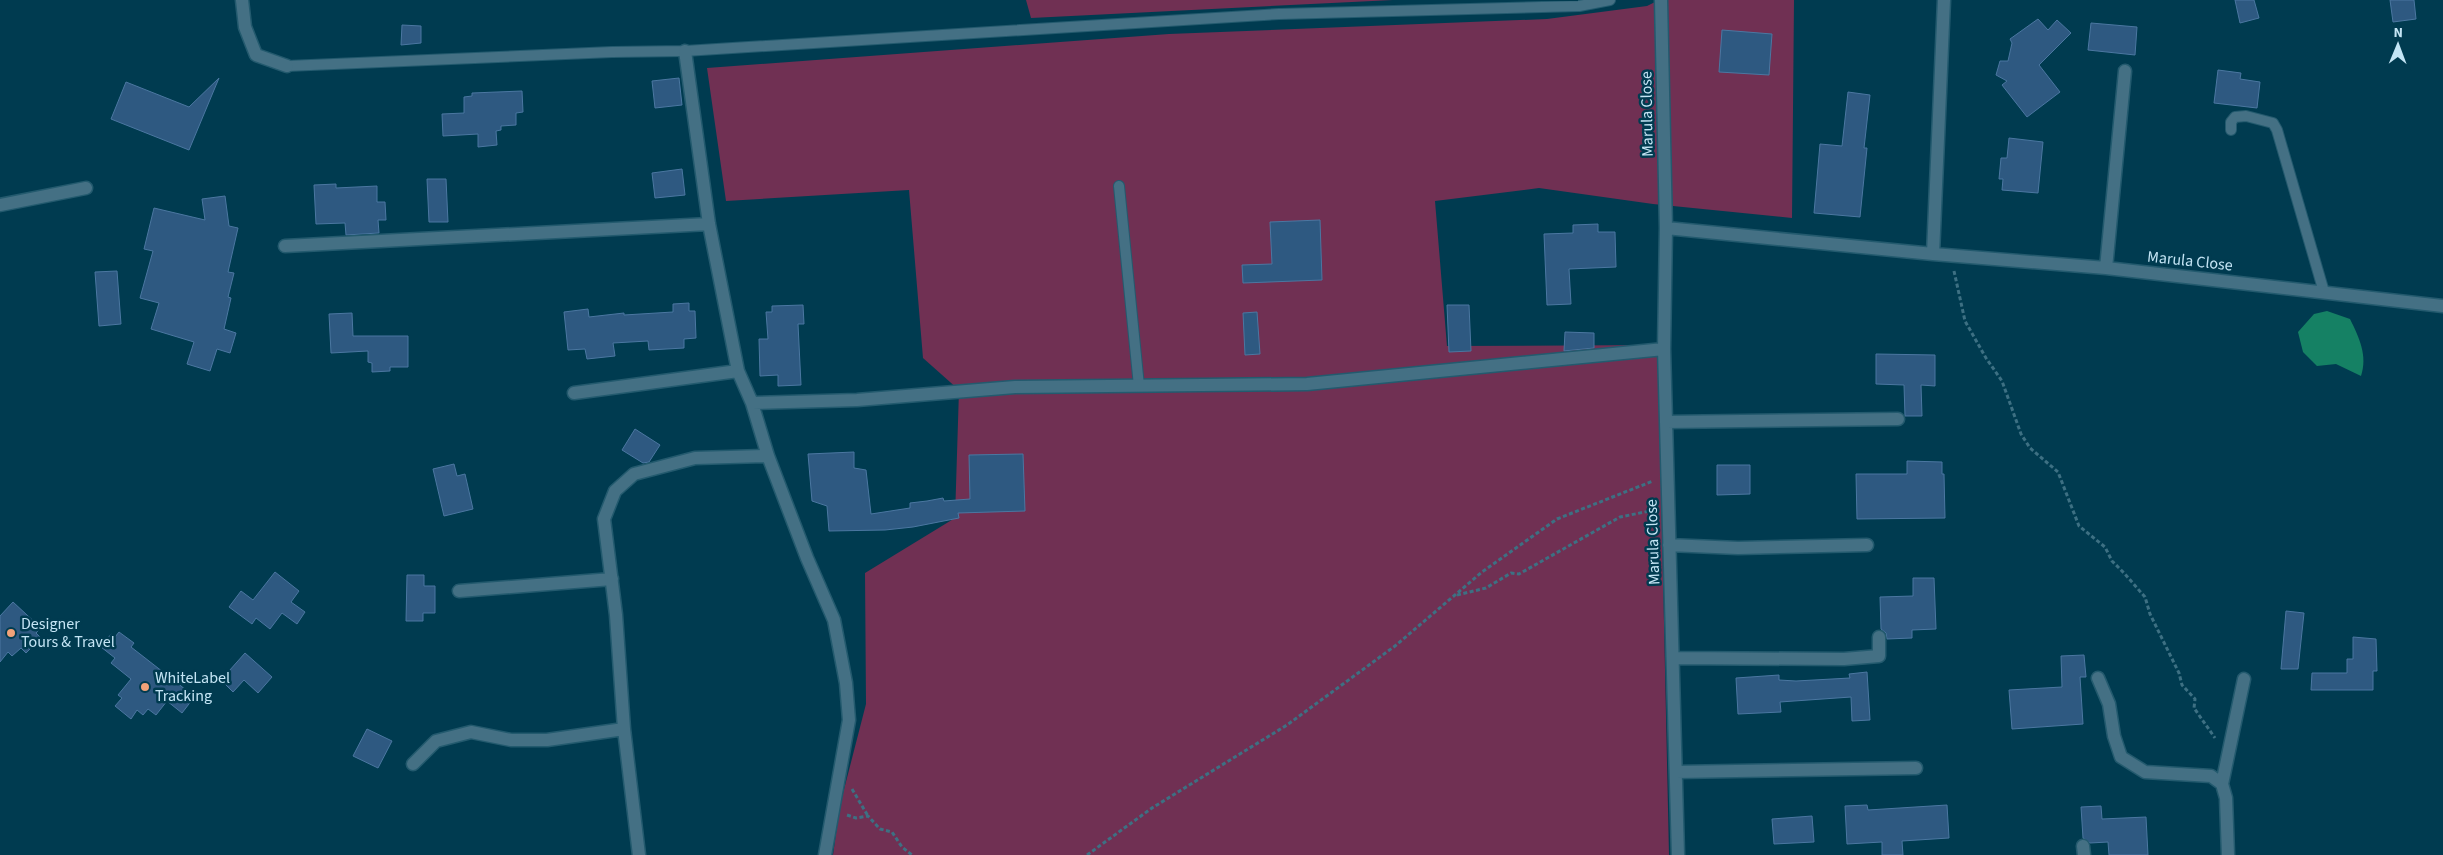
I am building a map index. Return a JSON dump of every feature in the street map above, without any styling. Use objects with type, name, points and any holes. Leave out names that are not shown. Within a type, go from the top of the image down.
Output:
[{"type":"street","points":[[242,0],[245,27],[256,54],[287,66]]},
{"type":"street","name":"Marula Close","points":[[1661,0],[1666,228],[1664,349],[1678,855]]},
{"type":"street","points":[[1933,254],[1944,0]]},
{"type":"street","points":[[685,51],[708,224],[738,371],[752,403],[768,456],[807,558],[834,620],[846,683],[849,720],[825,855]]},
{"type":"street","points":[[2106,268],[2125,71]]},
{"type":"street","points":[[0,205],[86,188]]},
{"type":"street","points":[[284,246],[708,224]]},
{"type":"street","name":"Marula Close","points":[[1666,228],[1933,254],[2106,268],[2443,306]]},
{"type":"street","points":[[752,403],[856,400],[1016,387],[1307,384],[1664,349]]},
{"type":"street","points":[[574,393],[738,371]]},
{"type":"street","points":[[1666,422],[1898,419]]},
{"type":"street","points":[[639,855],[624,729],[612,579],[604,519],[615,491],[634,474],[695,458],[768,456]]},
{"type":"street","points":[[1669,545],[1738,548],[1867,545]]},
{"type":"street","points":[[460,592],[612,579]]},
{"type":"street","points":[[1673,658],[1834,659],[1879,656],[1879,637]]},
{"type":"street","points":[[2098,678],[2109,704],[2114,736],[2121,757],[2145,772],[2211,776],[2222,784]]},
{"type":"street","points":[[2228,855],[2226,798],[2222,784],[2244,679]]},
{"type":"street","points":[[412,764],[436,740],[471,732],[511,740],[547,740],[624,729]]},
{"type":"street","points":[[1676,772],[1916,768]]},
{"type":"lane","points":[[287,66],[612,52],[685,51],[1279,14],[1579,6],[1610,0]]},
{"type":"lane","points":[[2231,130],[2231,122],[2235,117],[2246,116],[2272,123],[2277,130],[2324,292]]},
{"type":"lane","points":[[1119,186],[1139,386]]},
{"type":"path","points":[[1949,255],[1965,321],[1986,358],[2002,381],[2021,434],[2030,448],[2058,472],[2079,526],[2105,547],[2112,562],[2145,597],[2150,614],[2179,673],[2182,685],[2195,699],[2194,708],[2214,734],[2216,742]]},
{"type":"path","points":[[1087,855],[1152,808],[1287,725],[1395,646],[1482,572],[1557,519],[1667,476]]},
{"type":"path","points":[[1454,596],[1486,588],[1511,573],[1519,574],[1620,517],[1668,508]]},
{"type":"path","points":[[841,769],[868,816],[880,829],[892,832],[902,847],[912,855]]},
{"type":"path","points":[[834,810],[856,818],[868,816]]},
{"type":"shaded area","points":[[1026,0],[1393,0],[1031,18]]},
{"type":"shaded area","points":[[1659,0],[1794,0],[1792,218],[1653,204],[1539,188],[1435,201],[1447,346],[1658,345],[1669,855],[833,855],[840,805],[866,704],[865,573],[955,518],[959,390],[923,358],[909,190],[726,201],[707,68],[1169,34],[1547,19],[1647,6]]},
{"type":"shaded area","points":[[2327,311],[2350,319],[2363,354],[2364,361],[2361,376],[2336,364],[2317,366],[2303,352],[2298,332],[2314,314]]},
{"type":"building","points":[[2235,0],[2254,0],[2259,18],[2240,23]]},
{"type":"building","points":[[2390,0],[2414,0],[2416,19],[2393,22]]},
{"type":"building","points":[[2038,19],[2048,30],[2057,20],[2071,33],[2039,65],[2060,92],[2027,117],[2002,85],[2007,81],[1996,75],[2000,61],[2008,61],[2012,43],[2010,39]]},
{"type":"building","points":[[2091,23],[2137,27],[2135,55],[2088,50]]},
{"type":"building","points":[[402,25],[421,26],[421,43],[401,45]]},
{"type":"building","points":[[1722,30],[1772,34],[1769,75],[1719,72]]},
{"type":"building","points":[[2218,70],[2241,73],[2240,79],[2260,82],[2257,108],[2214,103]]},
{"type":"building","points":[[219,78],[189,150],[111,119],[126,82],[189,107]]},
{"type":"building","points":[[679,78],[682,105],[655,108],[652,81]]},
{"type":"building","points":[[522,91],[523,112],[516,113],[516,125],[501,126],[501,130],[496,131],[497,145],[478,147],[478,134],[443,136],[442,114],[464,113],[464,97],[472,96],[472,93]]},
{"type":"building","points":[[1848,92],[1870,95],[1864,148],[1867,148],[1860,217],[1814,213],[1820,144],[1842,146]]},
{"type":"building","points":[[2009,138],[2043,142],[2038,193],[2002,190],[2003,179],[1999,179],[2001,158],[2007,158]]},
{"type":"building","points":[[682,169],[685,195],[655,198],[652,173]]},
{"type":"building","points":[[427,179],[446,179],[448,222],[429,222]]},
{"type":"building","points":[[336,184],[336,188],[377,186],[377,202],[385,202],[386,220],[378,220],[379,233],[346,235],[345,223],[316,224],[314,185]]},
{"type":"building","points":[[225,196],[229,226],[238,228],[228,272],[234,273],[228,297],[231,298],[224,329],[236,333],[230,353],[217,349],[210,371],[187,364],[194,342],[151,329],[159,303],[140,298],[153,251],[144,249],[154,208],[205,220],[202,199]]},
{"type":"building","points":[[1320,220],[1322,280],[1243,283],[1242,265],[1272,264],[1270,222]]},
{"type":"building","points":[[1598,224],[1598,232],[1615,232],[1616,267],[1569,269],[1571,304],[1547,305],[1544,234],[1573,233],[1573,225]]},
{"type":"building","points":[[117,271],[121,324],[99,326],[95,272]]},
{"type":"building","points":[[689,303],[689,311],[695,311],[696,338],[684,339],[684,348],[649,350],[648,341],[613,343],[615,356],[587,359],[585,349],[568,350],[564,312],[588,309],[589,317],[624,313],[624,315],[673,312],[673,304]]},
{"type":"building","points":[[803,305],[804,324],[798,324],[801,385],[778,386],[778,375],[760,376],[759,339],[768,339],[766,312],[772,312],[772,306]]},
{"type":"building","points":[[1447,305],[1469,305],[1471,351],[1449,352]]},
{"type":"building","points":[[1257,312],[1260,354],[1245,355],[1243,313]]},
{"type":"building","points":[[352,313],[353,336],[408,336],[408,367],[390,367],[390,371],[372,372],[372,363],[368,362],[368,351],[331,353],[329,314]]},
{"type":"building","points":[[1565,332],[1594,333],[1594,348],[1564,351]]},
{"type":"building","points":[[1876,354],[1935,355],[1935,386],[1921,385],[1922,416],[1905,416],[1904,385],[1876,384]]},
{"type":"building","points":[[635,429],[660,445],[649,462],[643,463],[622,450]]},
{"type":"building","points":[[854,452],[854,468],[866,470],[871,514],[910,508],[910,503],[943,498],[944,501],[970,499],[969,455],[1023,454],[1025,511],[958,513],[959,518],[913,527],[885,530],[829,531],[827,506],[812,501],[808,454]]},
{"type":"building","points":[[1907,461],[1942,462],[1945,518],[1857,519],[1856,474],[1907,474]]},
{"type":"building","points":[[454,464],[457,476],[465,474],[473,509],[444,516],[433,469]]},
{"type":"building","points":[[1717,465],[1750,465],[1750,494],[1717,495]]},
{"type":"building","points":[[275,572],[299,591],[291,602],[305,612],[297,624],[282,613],[270,629],[256,618],[252,624],[229,607],[241,591],[253,600]]},
{"type":"building","points":[[407,575],[424,575],[424,586],[435,586],[435,613],[423,613],[423,621],[406,621]]},
{"type":"building","points":[[1913,578],[1934,578],[1936,629],[1912,630],[1912,638],[1887,639],[1886,633],[1881,629],[1880,597],[1913,596]]},
{"type":"building","points":[[13,602],[41,628],[36,633],[41,638],[26,653],[21,648],[12,656],[8,652],[0,662],[0,616]]},
{"type":"building","points":[[2286,611],[2304,613],[2298,669],[2281,669]]},
{"type":"building","points":[[119,632],[134,643],[131,647],[190,693],[187,696],[192,700],[182,713],[167,701],[156,715],[148,709],[143,715],[137,710],[131,719],[115,706],[122,698],[118,695],[131,679],[111,663],[115,658],[101,647],[111,634],[115,637]]},
{"type":"building","points":[[2353,637],[2376,639],[2377,671],[2373,671],[2373,690],[2311,690],[2312,673],[2347,673],[2347,659],[2353,659]]},
{"type":"building","points":[[245,653],[272,677],[258,693],[244,680],[233,692],[221,680]]},
{"type":"building","points":[[2084,655],[2086,677],[2080,677],[2083,724],[2012,729],[2009,690],[2062,687],[2061,656]]},
{"type":"building","points":[[1867,672],[1870,720],[1852,721],[1851,697],[1780,702],[1781,712],[1738,714],[1736,678],[1779,675],[1779,680],[1796,681],[1850,678],[1849,674]]},
{"type":"building","points":[[367,729],[392,741],[378,768],[353,756]]},
{"type":"building","points":[[1867,805],[1868,810],[1947,805],[1949,838],[1902,841],[1903,855],[1882,855],[1882,842],[1847,844],[1845,806]]},
{"type":"building","points":[[2101,806],[2102,819],[2146,817],[2148,855],[2109,855],[2108,842],[2090,843],[2083,838],[2081,807]]},
{"type":"building","points":[[1812,816],[1814,842],[1774,844],[1772,819]]},
{"type":"place","name":"Designer Tours & Travel","points":[[11,633]]},
{"type":"place","name":"WhiteLabel Tracking","points":[[145,687]]}]
